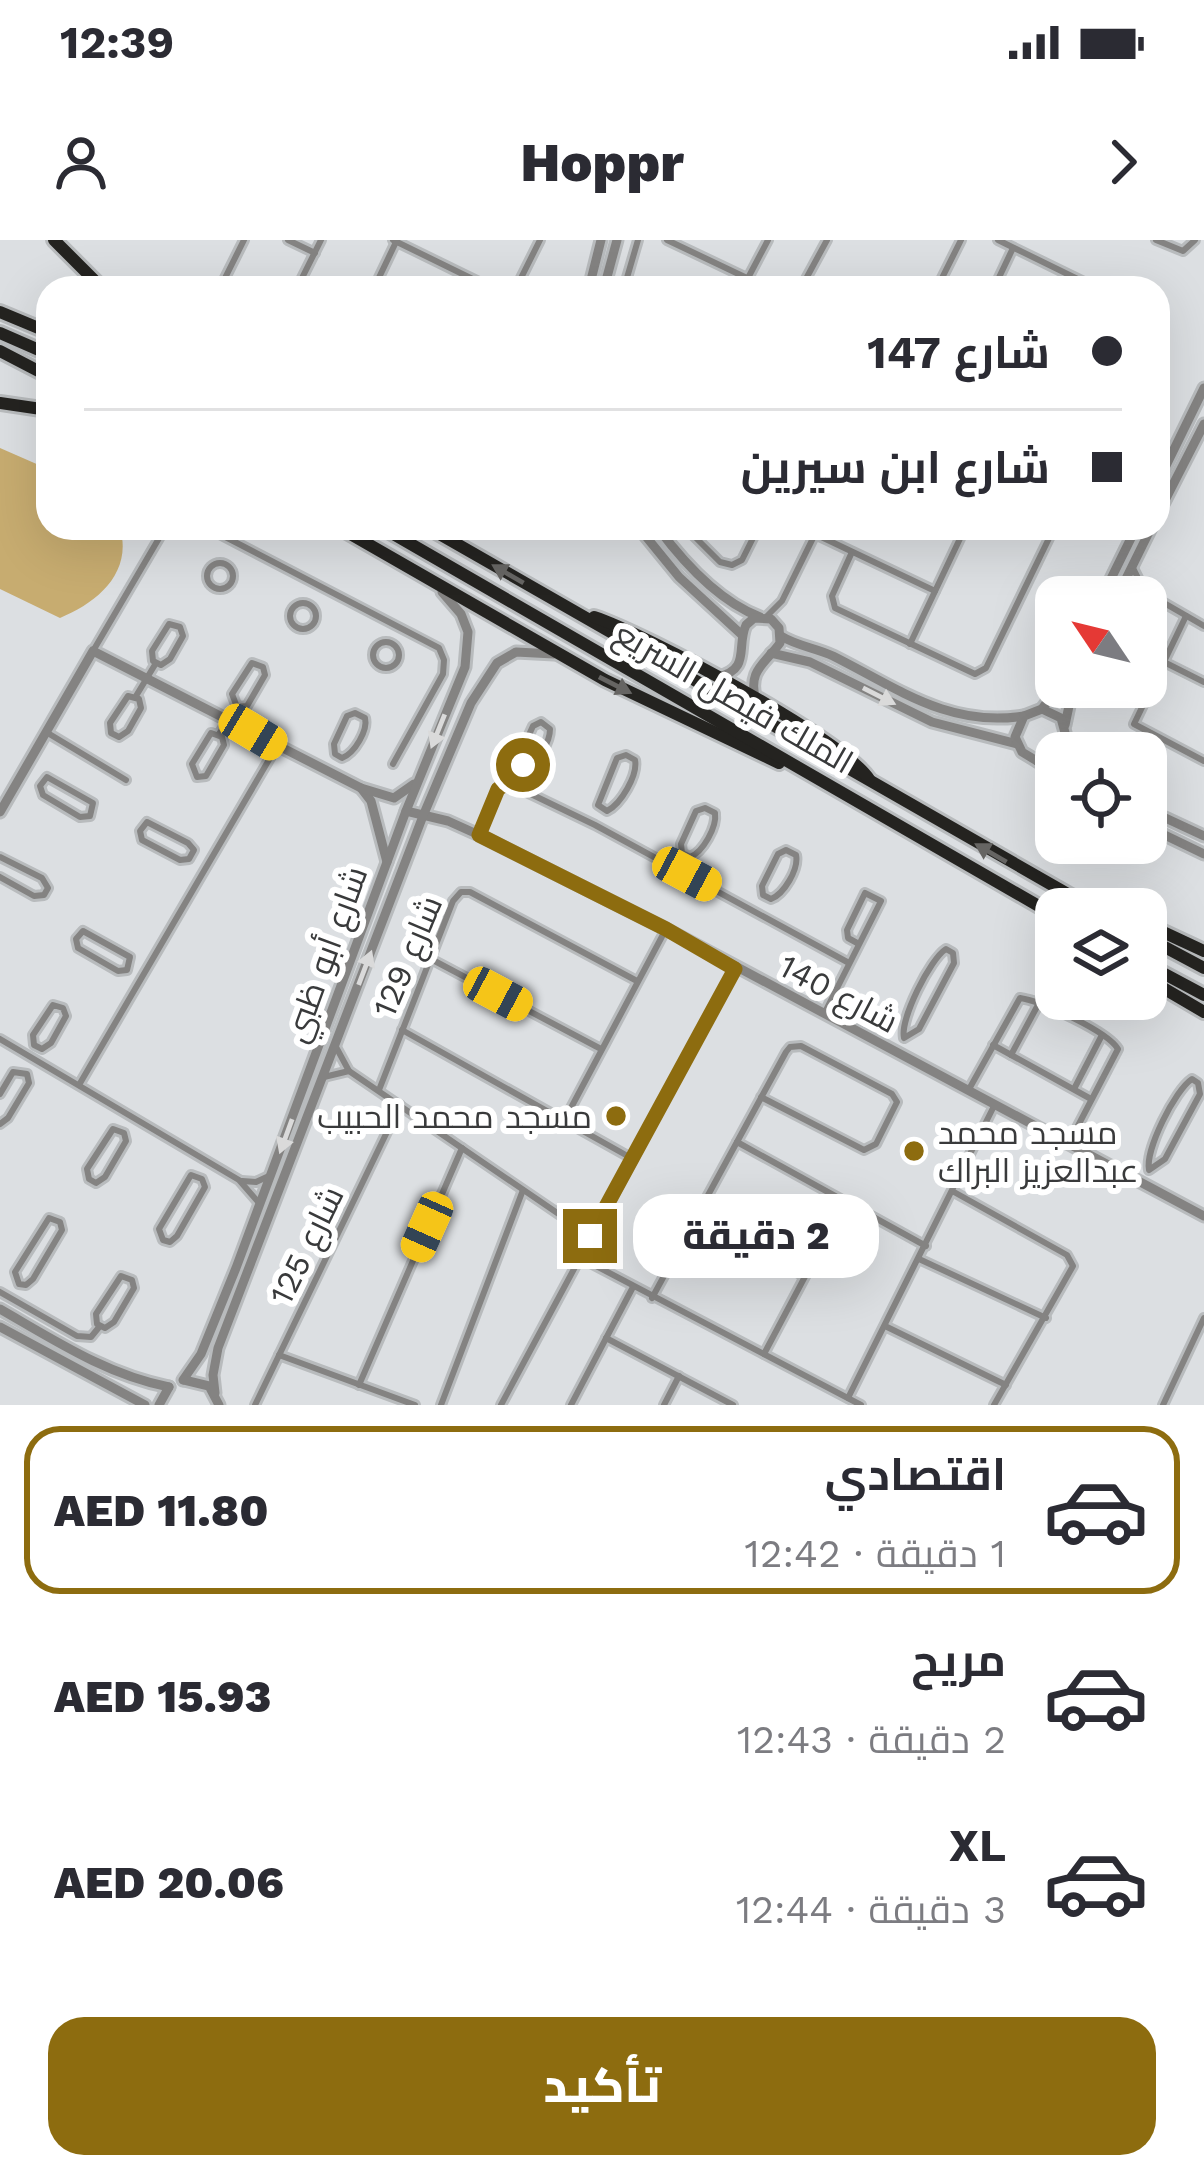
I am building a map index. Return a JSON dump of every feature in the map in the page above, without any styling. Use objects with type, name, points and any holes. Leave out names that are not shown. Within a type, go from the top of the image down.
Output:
[{"type":"highway","points":[[54,240],[90,276]]},
{"type":"highway","points":[[0,312],[36,327]]},
{"type":"highway","points":[[0,333],[36,349]]},
{"type":"highway","points":[[0,351],[36,370]]},
{"type":"highway","points":[[0,404],[36,408]]},
{"type":"highway","points":[[360,540],[560,655],[713,734],[819,779]]},
{"type":"highway","name":"الملك فيصل السريع","points":[[404,540],[1035,904]]},
{"type":"highway","name":"الملك فيصل السريع","points":[[450,540],[1055,888]]},
{"type":"highway","points":[[573,612],[626,629],[756,701],[847,754],[873,786]]},
{"type":"highway","points":[[1026,872],[1063,888]]},
{"type":"highway","points":[[1167,934],[1204,951]]},
{"type":"highway","points":[[1167,948],[1204,968]]},
{"type":"highway","points":[[1167,975],[1204,995]]},
{"type":"highway","points":[[1167,990],[1204,1012]]},
{"type":"street","points":[[226,276],[244,240]]},
{"type":"street","points":[[288,240],[314,253]]},
{"type":"street","points":[[303,276],[321,240]]},
{"type":"street","points":[[522,276],[540,240]]},
{"type":"street","points":[[592,276],[601,240]]},
{"type":"street","points":[[607,276],[617,240]]},
{"type":"street","points":[[628,276],[638,240]]},
{"type":"street","points":[[667,240],[744,276]]},
{"type":"street","points":[[686,249],[690,240]]},
{"type":"street","points":[[749,276],[768,240]]},
{"type":"street","points":[[808,276],[827,240]]},
{"type":"street","points":[[943,276],[961,240]]},
{"type":"street","points":[[998,240],[1071,276]]},
{"type":"street","points":[[1156,240],[1180,251],[1189,249],[1195,240]]},
{"type":"street","points":[[379,276],[395,241],[466,276]]},
{"type":"street","points":[[1000,276],[1013,248]]},
{"type":"street","points":[[1170,491],[1201,430],[1191,423],[1204,392]]},
{"type":"street","points":[[1170,459],[1204,392]]},
{"type":"street","points":[[0,812],[158,540]]},
{"type":"street","points":[[231,540],[430,640],[444,660],[443,674],[393,764]]},
{"type":"street","points":[[649,540],[752,654],[810,662],[942,726],[998,736],[1035,759]]},
{"type":"street","points":[[669,540],[740,608],[946,712],[981,720],[1024,716],[1042,709],[1056,713],[1065,725]]},
{"type":"street","points":[[698,540],[719,562],[731,566],[744,556],[752,540]]},
{"type":"street","points":[[756,701],[753,677],[780,632],[782,601],[812,540]]},
{"type":"street","points":[[832,540],[935,591]]},
{"type":"street","points":[[910,644],[960,540]]},
{"type":"street","points":[[853,552],[832,596],[833,606],[971,674],[985,670],[1048,540]]},
{"type":"street","points":[[1112,576],[1130,540]]},
{"type":"street","points":[[1128,576],[1145,540]]},
{"type":"street","points":[[224,561],[233,573],[218,591],[210,587],[208,577],[215,564],[224,561]]},
{"type":"street","name":"شارع أبو ظبي","points":[[183,1380],[201,1354],[236,1268],[406,811],[465,667],[467,632],[461,614],[450,598],[403,565]]},
{"type":"street","points":[[1132,566],[1135,576]]},
{"type":"street","points":[[310,602],[319,586]]},
{"type":"street","points":[[714,677],[735,670],[742,661],[742,639],[749,620],[763,617],[782,601]]},
{"type":"street","points":[[310,602],[316,614],[306,629],[296,630],[291,622],[298,604],[310,602]]},
{"type":"street","points":[[1167,605],[1204,626]]},
{"type":"street","points":[[1167,656],[1186,616]]},
{"type":"street","points":[[135,697],[141,708],[124,735],[114,735],[110,723],[123,699],[135,697],[148,677],[156,663],[152,651],[165,627],[177,625],[183,636],[166,663],[156,663]]},
{"type":"street","points":[[393,642],[382,642],[374,656],[379,669],[388,668],[398,653],[393,642],[400,626]]},
{"type":"street","points":[[93,651],[362,788],[394,798],[417,785],[423,816]]},
{"type":"street","points":[[483,680],[497,663],[516,652],[560,655]]},
{"type":"street","points":[[249,664],[259,664],[265,675],[247,706],[237,707],[231,698],[239,680],[249,664]]},
{"type":"street","points":[[1167,664],[1204,682]]},
{"type":"street","points":[[465,667],[479,666],[483,680]]},
{"type":"street","name":"شارع أبو ظبي","points":[[217,1399],[216,1357],[423,816],[483,680]]},
{"type":"street","points":[[219,734],[224,745],[206,776],[197,777],[192,764],[206,736],[219,734],[237,707]]},
{"type":"street","points":[[1064,732],[1069,708]]},
{"type":"street","points":[[1142,708],[1134,724],[1204,761]]},
{"type":"street","points":[[353,713],[365,718],[366,726],[352,752],[345,758],[339,756],[334,744],[347,716],[353,713]]},
{"type":"street","points":[[1017,745],[1016,729],[1024,716]]},
{"type":"street","points":[[520,788],[526,767],[536,761],[550,735],[549,727],[541,722],[533,726],[518,753],[518,761],[526,767]]},
{"type":"street","points":[[46,732],[126,780]]},
{"type":"street","points":[[79,1085],[277,746]]},
{"type":"street","points":[[623,754],[635,760],[637,767],[617,805],[610,811],[604,809],[598,797],[623,754]]},
{"type":"street","points":[[328,772],[339,756]]},
{"type":"street","points":[[24,771],[41,782],[43,795],[80,817],[92,813],[93,803],[53,777],[41,782]]},
{"type":"street","points":[[479,835],[498,789],[506,784],[520,788],[849,963]]},
{"type":"street","points":[[362,788],[371,801],[387,863]]},
{"type":"street","points":[[433,794],[436,808],[448,820]]},
{"type":"street","points":[[703,808],[715,813],[716,821],[699,851],[692,857],[686,855],[681,844],[697,811],[703,808]]},
{"type":"street","points":[[595,824],[604,809]]},
{"type":"street","points":[[406,811],[411,849]]},
{"type":"street","name":"شارع 140","points":[[406,811],[448,820],[666,929],[1204,1216]]},
{"type":"street","points":[[1167,819],[1204,836]]},
{"type":"street","points":[[152,822],[192,846],[192,856],[180,860],[142,840],[141,827],[152,822]]},
{"type":"street","points":[[1167,836],[1204,854]]},
{"type":"street","points":[[784,850],[796,855],[797,863],[781,893],[767,898],[762,886],[778,854],[784,850]]},
{"type":"street","points":[[678,868],[686,855]]},
{"type":"street","points":[[192,856],[206,866]]},
{"type":"street","points":[[0,857],[42,878],[48,888],[38,897],[0,877]]},
{"type":"street","name":"شارع 129","points":[[379,1090],[454,897],[466,891],[637,981]]},
{"type":"street","points":[[824,1014],[859,944],[880,901],[865,892],[847,930],[848,938],[859,944]]},
{"type":"street","points":[[759,912],[767,898]]},
{"type":"street","points":[[563,1121],[666,929]]},
{"type":"street","points":[[130,967],[126,953],[88,931],[77,936],[78,948],[118,971],[130,967],[143,974]]},
{"type":"street","points":[[895,1053],[904,1038],[920,1029],[954,963],[953,952],[946,949],[937,956],[904,1020],[904,1038]]},
{"type":"street","points":[[429,958],[601,1049]]},
{"type":"street","points":[[501,1405],[735,969]]},
{"type":"street","points":[[968,1091],[1015,1003],[1025,997],[1035,1001]]},
{"type":"street","points":[[23,1072],[37,1047],[33,1035],[49,1008],[61,1006],[66,1016],[51,1043],[37,1047]]},
{"type":"street","points":[[1011,1055],[1035,1010]]},
{"type":"street","points":[[1069,1142],[1118,1048],[1114,1041],[1072,1020]]},
{"type":"street","points":[[401,1030],[633,1159]]},
{"type":"street","points":[[1074,1089],[1102,1035]]},
{"type":"street","points":[[0,1039],[239,1180],[260,1205]]},
{"type":"street","points":[[652,1298],[761,1097],[788,1049],[799,1045],[892,1094],[897,1104],[874,1147],[864,1150],[761,1097]]},
{"type":"street","points":[[993,1045],[1091,1099]]},
{"type":"street","points":[[335,1046],[349,1071],[590,1236]]},
{"type":"street","points":[[323,1078],[349,1071]]},
{"type":"street","points":[[0,1094],[11,1074],[23,1072]]},
{"type":"street","points":[[0,1124],[29,1083],[23,1072]]},
{"type":"street","points":[[1142,1183],[1149,1170],[1150,1150],[1182,1086],[1192,1079],[1200,1094],[1165,1159],[1149,1170]]},
{"type":"street","name":"شارع 125","points":[[254,1405],[400,1105]]},
{"type":"street","points":[[848,1398],[995,1105]]},
{"type":"street","points":[[121,1130],[129,1114]]},
{"type":"street","points":[[121,1130],[126,1141],[102,1181],[92,1181],[88,1169],[108,1132],[121,1130]]},
{"type":"street","points":[[737,1142],[926,1246]]},
{"type":"street","points":[[359,1384],[461,1148]]},
{"type":"street","points":[[199,1176],[205,1187],[173,1240],[163,1240],[159,1229],[177,1195],[187,1178],[199,1176],[208,1161]]},
{"type":"street","points":[[239,1180],[256,1182],[272,1174]]},
{"type":"street","points":[[441,1405],[523,1190]]},
{"type":"street","points":[[954,1192],[1071,1259],[1072,1273],[994,1405]]},
{"type":"street","points":[[764,1354],[845,1202]]},
{"type":"street","points":[[697,1216],[805,1277]]},
{"type":"street","points":[[56,1219],[62,1230],[29,1284],[19,1284],[15,1272],[44,1221],[56,1219]]},
{"type":"street","points":[[579,1257],[861,1405]]},
{"type":"street","points":[[919,1259],[1046,1318]]},
{"type":"street","points":[[236,1268],[240,1274],[250,1272]]},
{"type":"street","points":[[128,1277],[134,1288],[110,1326],[100,1326],[96,1314],[116,1279],[128,1277]]},
{"type":"street","points":[[10,1298],[19,1284]]},
{"type":"street","points":[[571,1405],[633,1287]]},
{"type":"street","points":[[0,1292],[77,1336],[91,1337],[100,1326]]},
{"type":"street","points":[[0,1309],[110,1369],[169,1387]]},
{"type":"street","points":[[1162,1405],[1204,1318]]},
{"type":"street","points":[[885,1326],[1006,1385]]},
{"type":"street","points":[[0,1327],[146,1405]]},
{"type":"street","points":[[607,1338],[733,1405]]},
{"type":"street","points":[[279,1355],[416,1405]]},
{"type":"street","points":[[104,1381],[112,1377],[110,1369]]},
{"type":"street","points":[[664,1405],[679,1376]]},
{"type":"street","points":[[159,1405],[169,1387],[183,1380],[201,1382],[217,1399]]},
{"type":"shaded area","points":[[0,448],[36,464],[36,540],[122,540],[123,544],[109,584],[87,604],[60,618],[0,589]]},
{"type":"place","name":"مسجد محمد الحبيب","points":[[616,1116]]},
{"type":"place","name":"مسجد محمد عبدالعزيز البراك","points":[[914,1151]]},
{"type":"route","points":[[523,765],[520,788],[501,785],[479,835],[735,969],[590,1236]]}]
